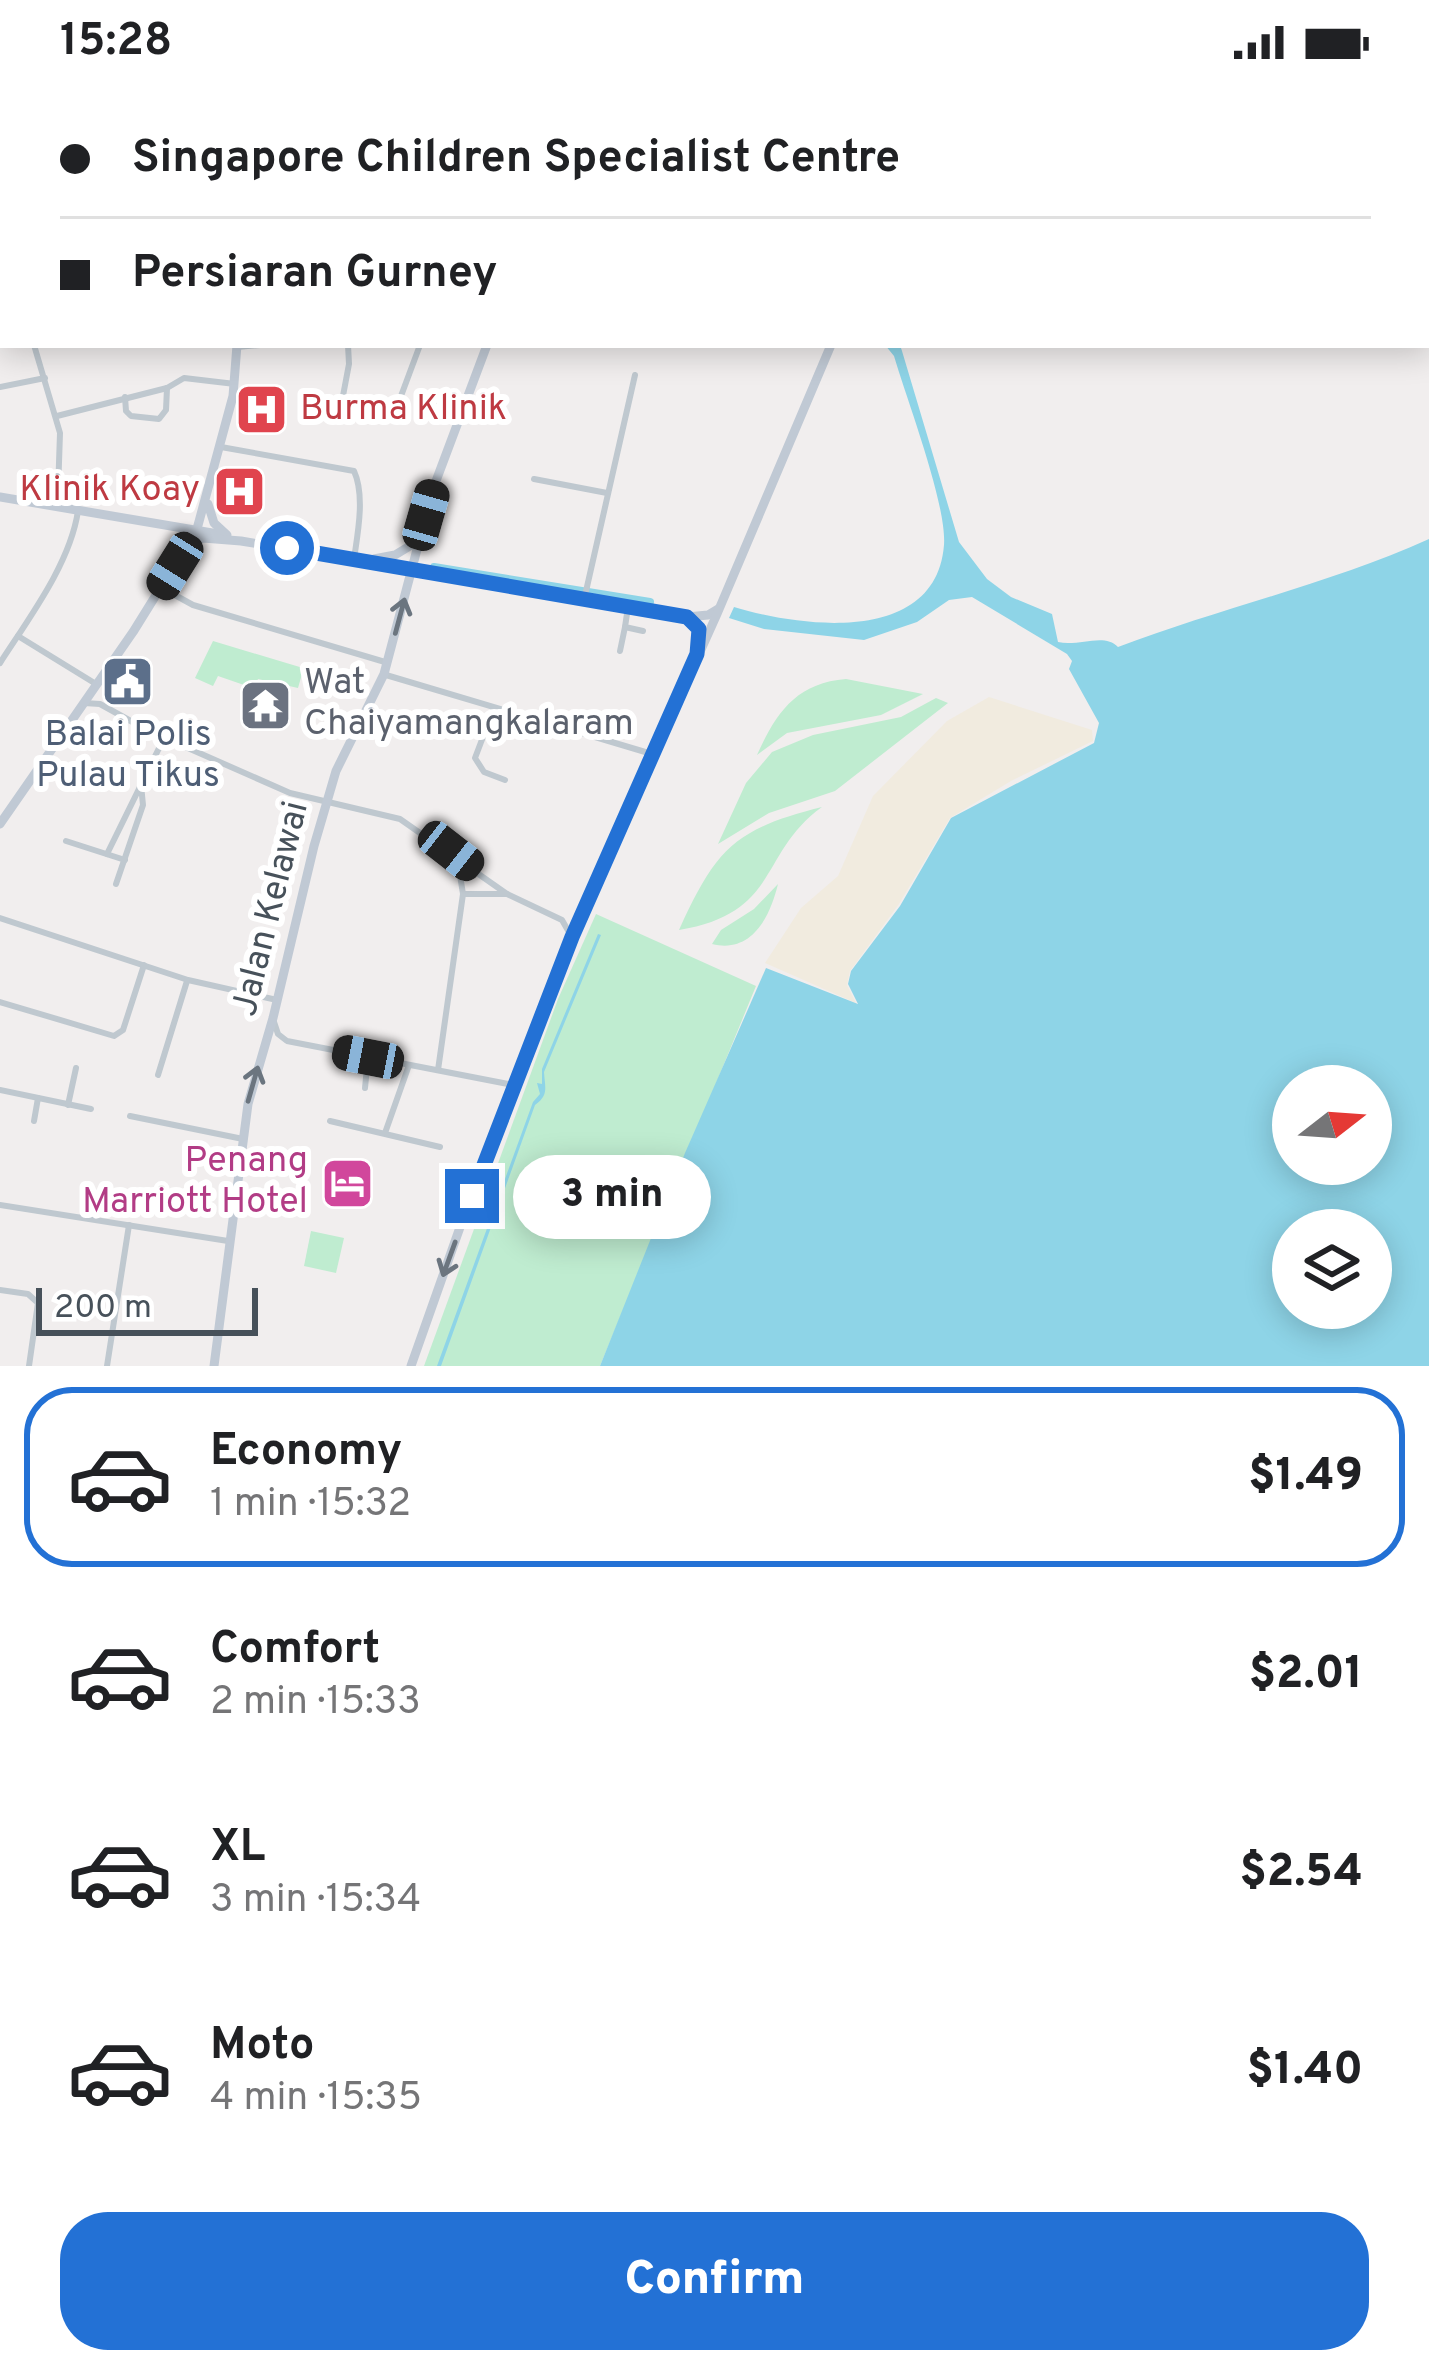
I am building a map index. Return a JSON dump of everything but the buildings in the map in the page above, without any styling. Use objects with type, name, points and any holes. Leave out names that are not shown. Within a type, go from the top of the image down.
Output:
[{"type":"main road","points":[[0,824],[162,588],[197,529],[235,384],[237,348]]},
{"type":"main road","name":"Jalan Kelawai","points":[[214,1366],[248,1104],[326,802],[336,771],[386,669],[443,460],[486,348]]},
{"type":"main road","points":[[411,1366],[572,937],[830,348]]},
{"type":"main road","points":[[0,497],[412,570],[586,594],[628,608],[687,617],[718,609]]},
{"type":"main road","points":[[207,499],[214,523],[235,539]]},
{"type":"main road","points":[[188,545],[203,538],[235,539]]},
{"type":"main road","points":[[358,559],[394,555],[418,541]]},
{"type":"main road","points":[[687,617],[699,629],[697,654]]},
{"type":"main road","points":[[0,804],[18,798]]},
{"type":"street","points":[[35,348],[57,416],[59,498],[65,508]]},
{"type":"street","points":[[340,417],[347,348]]},
{"type":"street","points":[[401,396],[419,348]]},
{"type":"street","points":[[586,594],[635,375]]},
{"type":"street","points":[[0,387],[45,378]]},
{"type":"street","points":[[57,416],[167,388],[184,378],[235,384]]},
{"type":"street","points":[[125,397],[131,416],[159,419],[166,410],[167,388]]},
{"type":"street","points":[[221,447],[348,468],[358,479],[358,559]]},
{"type":"street","points":[[39,504],[50,496],[58,478]]},
{"type":"street","points":[[534,479],[607,493]]},
{"type":"street","points":[[0,663],[73,535],[78,511]]},
{"type":"street","points":[[162,588],[193,605],[494,708],[652,754]]},
{"type":"street","points":[[620,651],[628,608]]},
{"type":"street","points":[[625,627],[644,631]]},
{"type":"street","points":[[17,636],[96,684]]},
{"type":"street","points":[[0,644],[10,647]]},
{"type":"street","points":[[84,703],[100,704],[164,738],[290,793],[387,813],[451,851],[507,894],[562,920],[572,937]]},
{"type":"street","points":[[494,708],[475,758],[484,772],[505,780]]},
{"type":"street","points":[[106,854],[164,738]]},
{"type":"street","points":[[116,884],[142,805],[141,785]]},
{"type":"street","points":[[66,841],[125,860]]},
{"type":"street","points":[[439,1070],[463,894],[451,851]]},
{"type":"street","points":[[463,894],[507,894]]},
{"type":"street","points":[[0,917],[188,980],[277,1000]]},
{"type":"street","points":[[0,1002],[114,1036],[123,1030],[144,965]]},
{"type":"street","points":[[158,1075],[188,980]]},
{"type":"street","points":[[273,1018],[278,1034],[287,1041],[513,1085]]},
{"type":"street","points":[[365,1088],[368,1057]]},
{"type":"street","points":[[385,1133],[409,1065]]},
{"type":"street","points":[[68,1105],[76,1068]]},
{"type":"street","points":[[0,1090],[91,1109]]},
{"type":"street","points":[[34,1121],[38,1098]]},
{"type":"street","points":[[130,1116],[243,1139]]},
{"type":"street","points":[[330,1121],[440,1147]]},
{"type":"street","points":[[0,1204],[232,1242]]},
{"type":"street","points":[[106,1366],[128,1225]]},
{"type":"street","points":[[0,1290],[36,1299],[29,1366]]},
{"type":"green space","points":[[213,641],[313,671],[311,676],[302,674],[298,688],[258,679],[250,697],[241,694],[244,685],[218,676],[213,686],[195,678]]},
{"type":"green space","points":[[846,679],[923,694],[881,715],[787,733],[757,755],[790,703],[814,687]]},
{"type":"green space","points":[[936,698],[948,703],[835,791],[769,813],[718,844],[746,783],[772,752],[813,735],[901,717]]},
{"type":"green space","points":[[822,807],[787,843],[752,896],[712,922],[679,930],[705,880],[731,846],[768,824]]},
{"type":"green space","points":[[778,884],[757,930],[738,943],[712,944],[721,930],[754,909]]},
{"type":"green space","points":[[596,914],[756,986],[600,1366],[424,1366],[558,999]]},
{"type":"green space","points":[[311,1231],[344,1238],[336,1273],[304,1266]]},
{"type":"sand","points":[[989,697],[1092,730],[1093,741],[1011,781],[950,818],[899,904],[850,971],[847,985],[856,1003],[765,963],[801,908],[838,876],[873,796],[947,721]]},
{"type":"water","points":[[887,348],[901,348],[959,542],[987,579],[1011,597],[1052,614],[1058,642],[1106,641],[1118,647],[1429,539],[1429,1366],[600,1366],[766,968],[858,1004],[848,984],[851,971],[900,906],[951,818],[1094,743],[1099,723],[1069,669],[1072,661],[1067,654],[972,597],[949,600],[917,622],[864,640],[764,629],[729,618],[734,607],[827,623],[891,614],[917,600],[935,577],[944,545],[939,505],[894,356]]},
{"type":"water","points":[[598,934],[544,1072],[544,1094],[535,1105],[441,1366],[437,1366],[533,1102],[540,1094],[537,1083],[542,1084],[542,1069]]},
{"type":"waterway","points":[[434,567],[650,602]]},
{"type":"place","name":"Burma Klinik","points":[[261,410]]},
{"type":"place","name":"Klinik Koay","points":[[239,491]]},
{"type":"place","name":"Balai Polis Pulau Tikus","points":[[128,681]]},
{"type":"place","name":"Wat Chaiyamangkalaram","points":[[265,705]]},
{"type":"place","name":"Penang Marriott Hotel","points":[[347,1183]]},
{"type":"route","points":[[287,548],[687,617],[699,629],[697,654],[572,937],[472,1196]]}]
